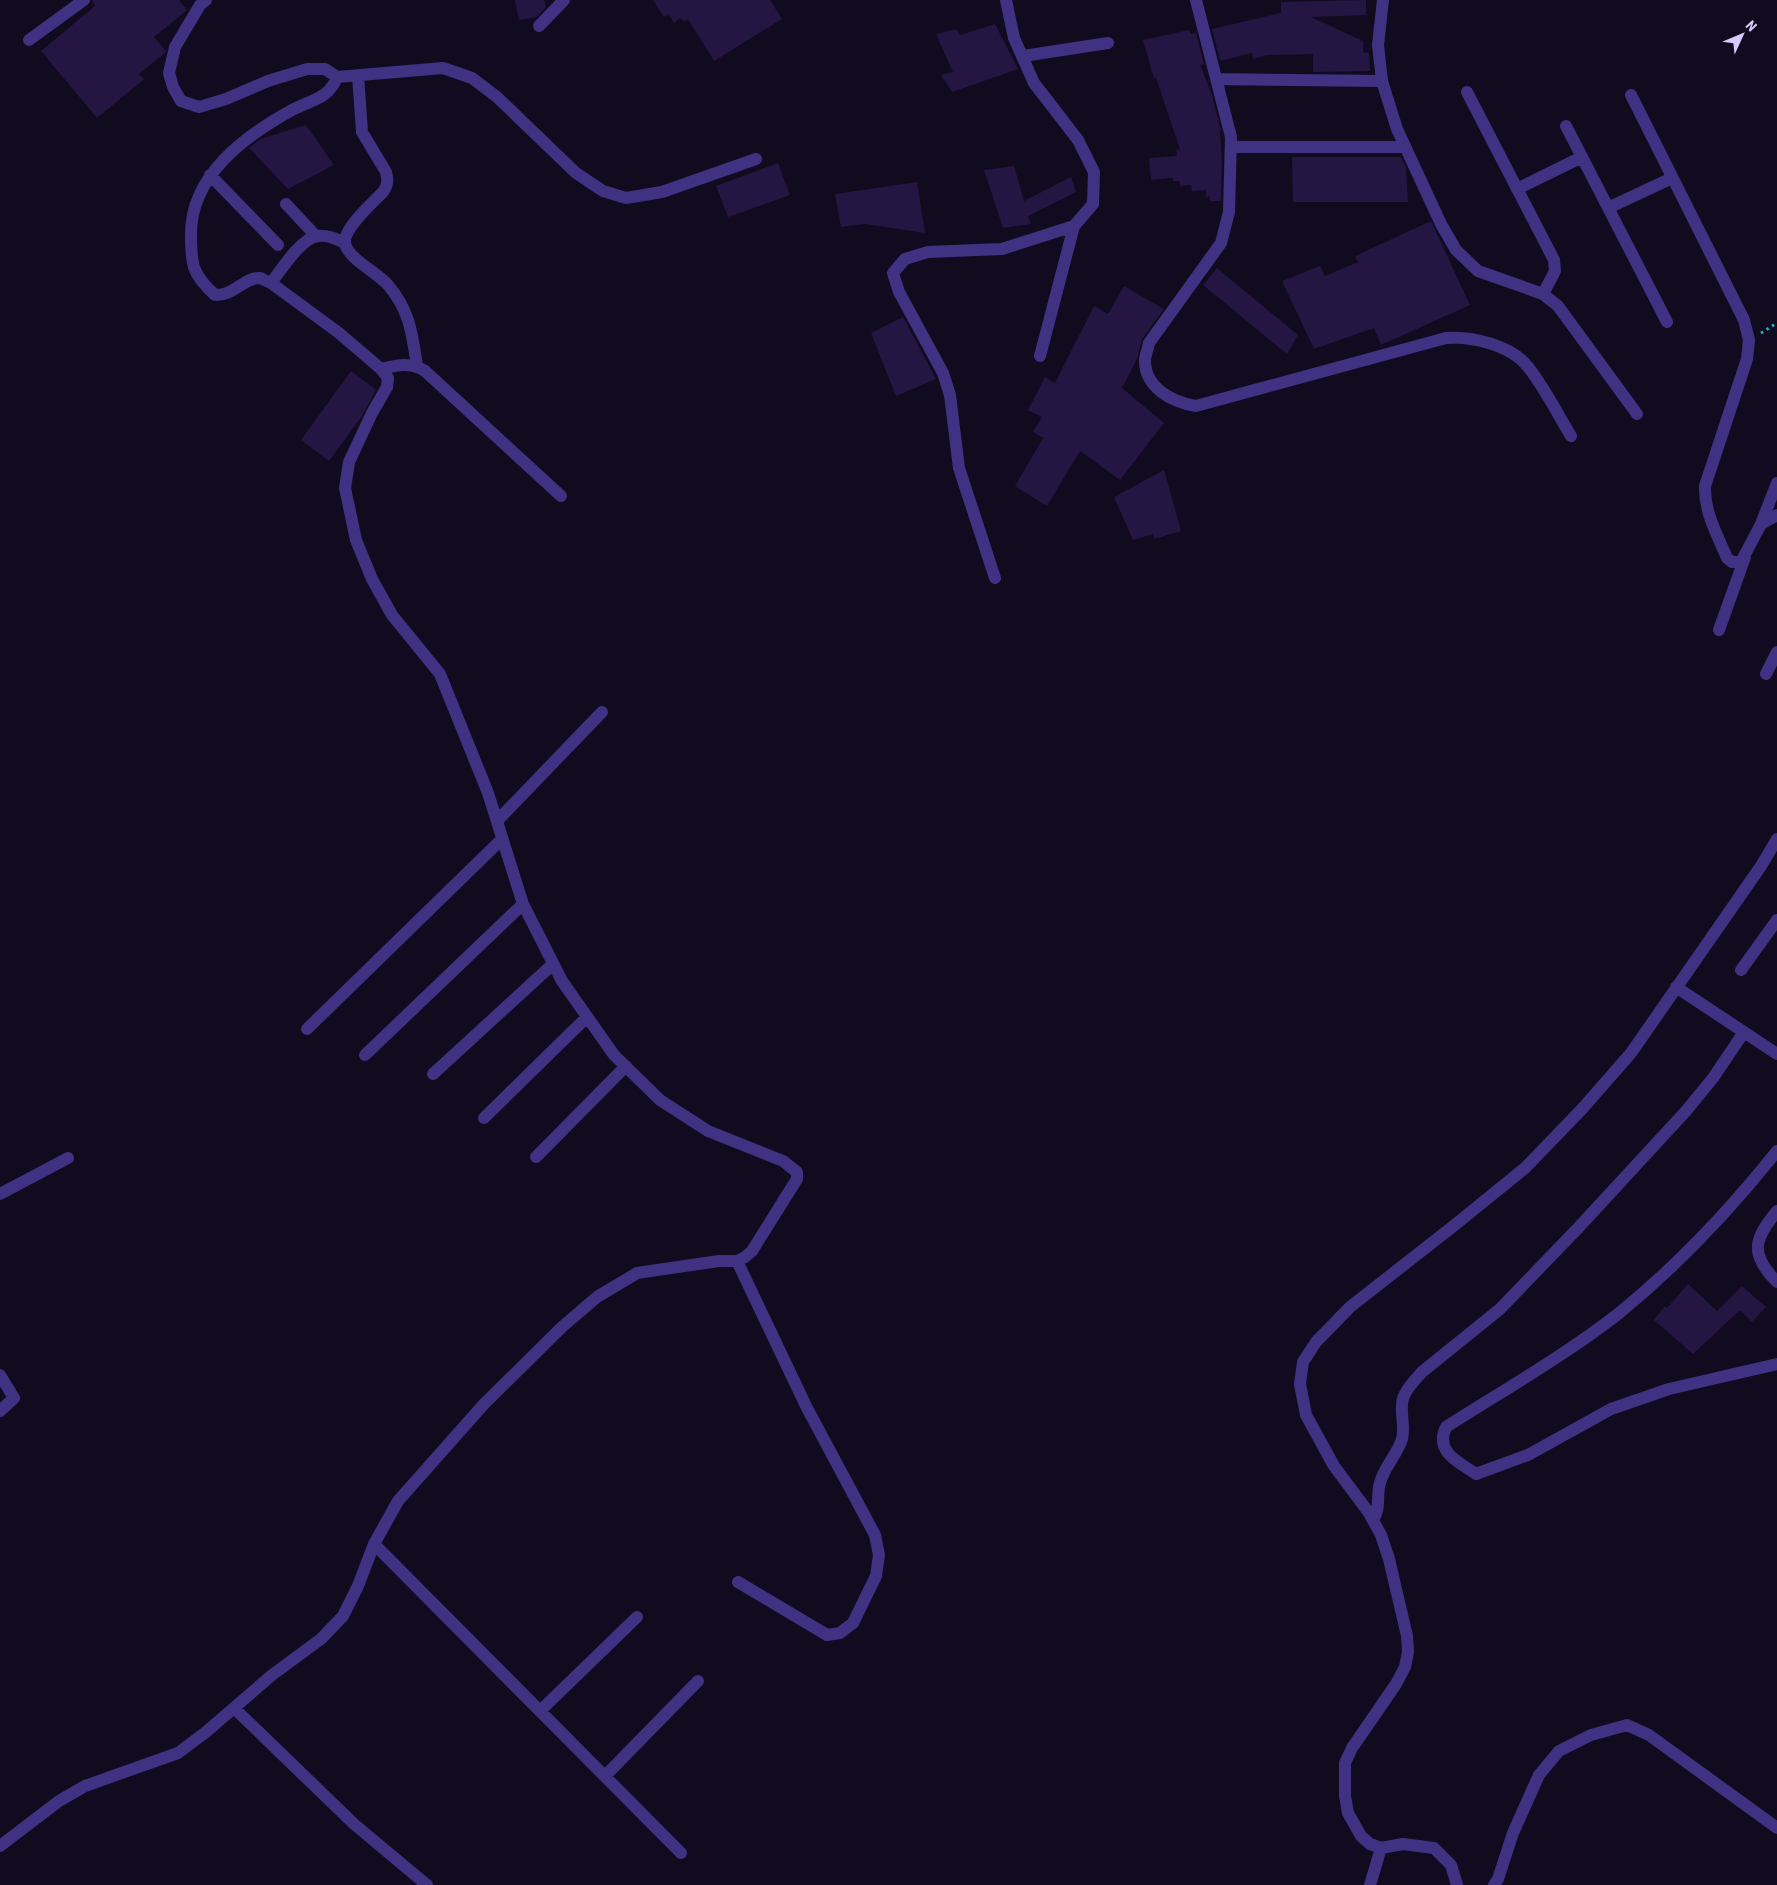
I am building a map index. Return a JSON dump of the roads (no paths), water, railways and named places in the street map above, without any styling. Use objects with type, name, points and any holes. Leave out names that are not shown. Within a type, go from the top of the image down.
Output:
[{"type":"street","points":[[29,40],[84,0]]},
{"type":"street","points":[[206,0],[200,5],[174,47],[170,73],[173,87],[181,101],[199,107],[306,68],[325,70],[337,77],[443,68],[472,78],[497,96],[576,173],[602,191],[626,198],[662,192],[756,159]]},
{"type":"street","points":[[539,26],[564,0]]},
{"type":"street","points":[[1006,0],[1014,38],[1034,83],[1078,140],[1094,172],[1093,204],[1074,226],[1040,356]]},
{"type":"street","points":[[1196,0],[1231,137],[1230,212],[1221,243],[1149,343],[1145,359],[1147,374],[1154,387],[1184,404],[1196,406],[1446,338],[1464,337],[1504,349],[1527,365],[1571,436]]},
{"type":"street","points":[[1383,0],[1378,45],[1382,81],[1397,129],[1441,224],[1456,250],[1478,270],[1543,294],[1558,306],[1637,414]]},
{"type":"street","points":[[1023,56],[1108,43]]},
{"type":"street","points":[[358,75],[362,132],[386,172],[388,179],[387,186],[383,192],[347,231],[345,243],[351,254],[388,283],[406,310],[417,366]]},
{"type":"street","points":[[0,1846],[59,1801],[85,1786],[178,1753],[206,1732],[272,1675],[321,1639],[343,1616],[358,1586],[374,1544],[398,1500],[484,1404],[562,1327],[597,1297],[638,1273],[709,1262],[737,1261],[745,1257],[752,1251],[795,1184],[797,1172],[783,1161],[708,1131],[660,1100],[614,1055],[562,981],[553,964],[523,904],[484,784],[440,674],[392,615],[372,579],[356,540],[345,488],[349,462],[372,413],[387,387],[388,378],[381,369],[339,333],[271,283],[260,278],[250,280],[224,296],[215,296],[201,282],[196,273],[191,250],[191,228],[197,200],[210,176],[235,149],[263,128],[293,110],[326,94],[331,90],[337,77]]},
{"type":"street","points":[[1216,79],[1382,81]]},
{"type":"street","points":[[1467,92],[1554,260],[1556,271],[1543,294]]},
{"type":"street","points":[[1631,95],[1744,320],[1749,340],[1747,359],[1704,486],[1707,512],[1727,558],[1737,563],[1741,562],[1745,557]]},
{"type":"street","points":[[1566,126],[1667,322]]},
{"type":"street","points":[[1231,147],[1406,147]]},
{"type":"street","points":[[1517,189],[1582,157]]},
{"type":"street","points":[[210,176],[278,245]]},
{"type":"street","points":[[1608,208],[1672,178]]},
{"type":"street","points":[[286,204],[316,236]]},
{"type":"street","points":[[995,578],[959,468],[950,395],[943,373],[899,292],[894,273],[905,258],[928,252],[1002,249],[1074,226]]},
{"type":"street","points":[[271,283],[303,244],[316,236],[333,238],[345,243]]},
{"type":"street","points":[[381,369],[405,364],[417,366],[425,371],[561,496]]},
{"type":"street","points":[[1719,630],[1745,557],[1761,524],[1777,483]]},
{"type":"street","points":[[1761,524],[1777,515]]},
{"type":"street","points":[[1766,674],[1777,652]]},
{"type":"street","points":[[497,821],[602,712]]},
{"type":"street","points":[[307,1029],[502,839]]},
{"type":"street","points":[[1457,1885],[1451,1865],[1434,1848],[1403,1844],[1381,1848],[1370,1844],[1361,1836],[1348,1813],[1345,1796],[1345,1764],[1352,1748],[1396,1684],[1405,1667],[1408,1652],[1407,1636],[1389,1559],[1381,1535],[1373,1520],[1334,1466],[1306,1415],[1300,1384],[1303,1362],[1316,1342],[1350,1307],[1525,1168],[1582,1109],[1631,1053],[1777,839]]},
{"type":"street","points":[[365,1055],[523,904]]},
{"type":"street","points":[[1741,970],[1777,920]]},
{"type":"street","points":[[433,1074],[553,964]]},
{"type":"street","points":[[1676,987],[1777,1054]]},
{"type":"street","points":[[484,1118],[587,1017]]},
{"type":"street","points":[[1373,1520],[1378,1507],[1379,1486],[1384,1471],[1393,1459],[1402,1438],[1404,1422],[1401,1403],[1411,1385],[1422,1372],[1500,1309],[1579,1227],[1686,1111],[1713,1078],[1744,1032]]},
{"type":"street","points":[[536,1157],[626,1066]]},
{"type":"street","points":[[1777,1151],[1741,1196],[1697,1241],[1618,1314],[1558,1356],[1446,1426],[1442,1435],[1443,1446],[1451,1456],[1476,1474],[1528,1455],[1611,1409],[1669,1389],[1777,1364]]},
{"type":"street","points":[[0,1194],[68,1158]]},
{"type":"street","points":[[1777,1211],[1760,1234],[1758,1251],[1763,1266],[1777,1282]]},
{"type":"street","points":[[737,1261],[807,1408],[874,1535],[879,1555],[876,1576],[853,1623],[840,1633],[828,1635],[738,1582]]},
{"type":"street","points":[[0,1375],[14,1398],[0,1411]]},
{"type":"street","points":[[374,1544],[681,1853]]},
{"type":"street","points":[[540,1711],[638,1617]]},
{"type":"street","points":[[605,1776],[698,1681]]},
{"type":"street","points":[[234,1708],[354,1824],[427,1885]]},
{"type":"street","points":[[1494,1885],[1498,1880],[1512,1833],[1539,1775],[1559,1751],[1591,1735],[1627,1725],[1649,1735],[1777,1828]]},
{"type":"street","points":[[1370,1885],[1381,1848]]}]
